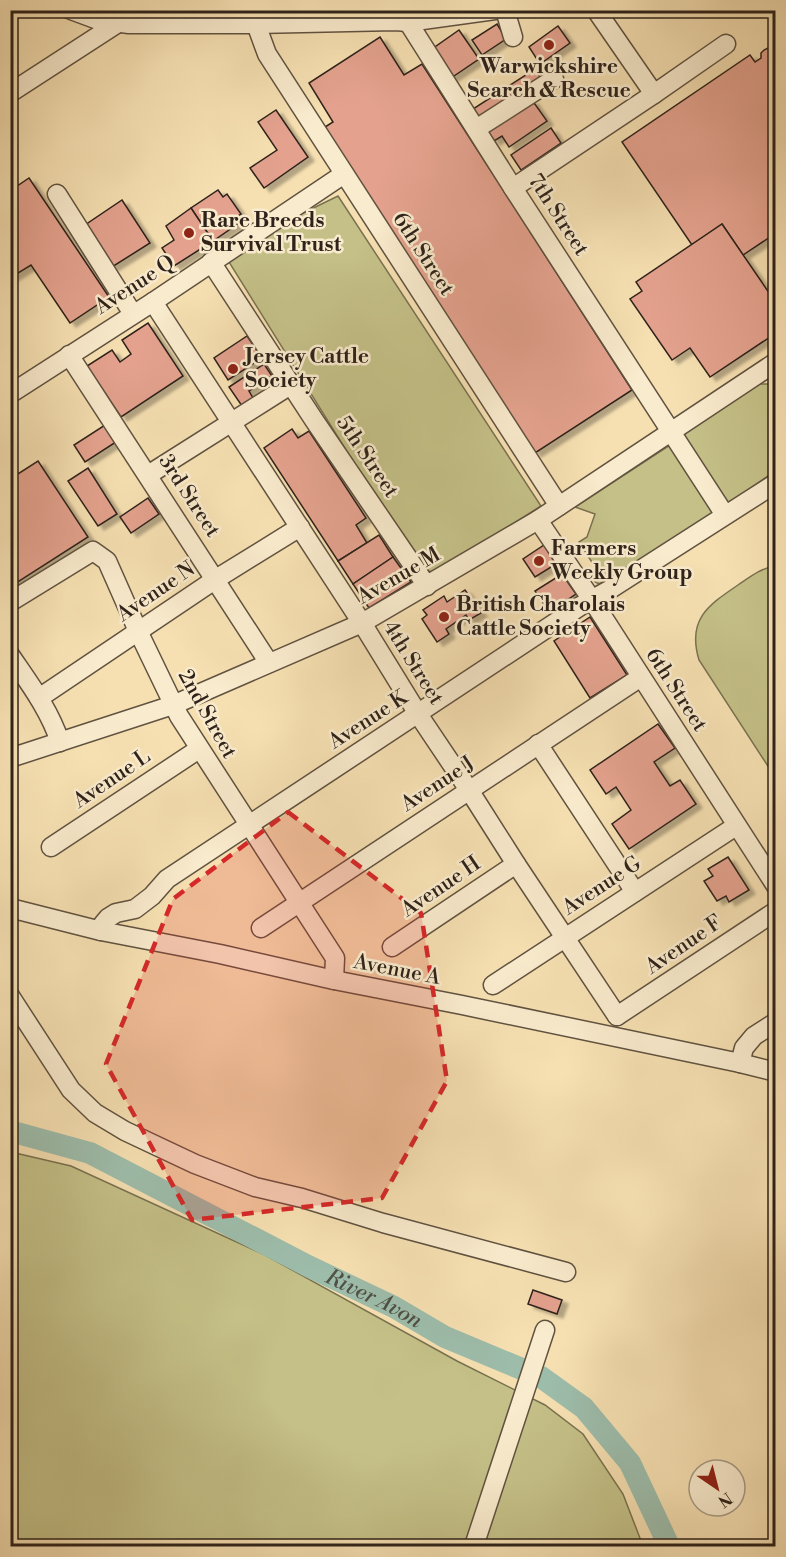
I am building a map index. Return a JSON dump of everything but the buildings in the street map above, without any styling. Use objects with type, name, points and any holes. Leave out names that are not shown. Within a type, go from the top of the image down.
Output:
[{"type":"lane","points":[[71,10],[98,20],[118,23],[256,24],[408,22],[495,10]]},
{"type":"lane","points":[[505,10],[513,37]]},
{"type":"lane","points":[[596,10],[654,94]]},
{"type":"lane","name":"7th Street","points":[[408,22],[463,93],[476,129],[725,515]]},
{"type":"lane","points":[[10,93],[118,23]]},
{"type":"lane","name":"6th Street","points":[[256,24],[267,54],[559,506]]},
{"type":"lane","points":[[513,188],[726,44]]},
{"type":"lane","points":[[476,129],[554,79]]},
{"type":"lane","name":"Avenue Q","points":[[10,394],[153,302],[344,174]]},
{"type":"lane","points":[[57,194],[133,314]]},
{"type":"lane","name":"5th Street","points":[[212,262],[427,586]]},
{"type":"lane","name":"4th Street","points":[[153,302],[362,623],[418,714],[617,1016]]},
{"type":"lane","name":"3rd Street","points":[[69,355],[269,663]]},
{"type":"lane","name":"Avenue M","points":[[10,758],[173,705],[362,623],[538,520],[671,431],[773,368]]},
{"type":"lane","points":[[148,475],[292,384]]},
{"type":"lane","name":"Avenue K","points":[[101,931],[108,918],[116,913],[135,909],[152,896],[167,879],[248,825],[592,600],[776,483]]},
{"type":"lane","name":"6th Street","points":[[538,520],[776,886]]},
{"type":"lane","name":"Avenue N","points":[[39,698],[216,579],[300,527]]},
{"type":"lane","name":"2nd Street","points":[[10,602],[93,551],[107,561],[173,705],[199,749],[335,958],[334,980]]},
{"type":"lane","points":[[10,655],[54,723],[60,742]]},
{"type":"lane","name":"Avenue J","points":[[261,928],[641,677]]},
{"type":"lane","points":[[538,744],[635,892]]},
{"type":"lane","name":"Avenue L","points":[[51,847],[199,749]]},
{"type":"lane","name":"Avenue G","points":[[492,985],[736,826]]},
{"type":"lane","name":"Avenue H","points":[[392,947],[516,864]]},
{"type":"lane","name":"Avenue A","points":[[10,908],[101,931],[220,954],[776,1072]]},
{"type":"lane","name":"Avenue F","points":[[617,1016],[776,911]]},
{"type":"lane","points":[[10,996],[71,1090],[95,1113],[125,1131],[195,1164],[255,1187],[566,1272]]},
{"type":"lane","points":[[614,1038],[617,1016]]},
{"type":"lane","points":[[740,1063],[744,1048],[754,1036],[776,1022]]},
{"type":"lane","points":[[474,1546],[545,1330]]},
{"type":"highlighted area","points":[[288,812],[421,913],[447,1081],[382,1198],[192,1220],[106,1064],[173,899]]},
{"type":"shaded area","points":[[338,196],[541,506],[435,573],[425,570],[412,556],[229,262],[297,216]]},
{"type":"shaded area","points":[[759,384],[775,386],[775,471],[725,506],[682,439],[685,434]]},
{"type":"shaded area","points":[[670,445],[717,511],[612,578],[599,584],[595,582],[588,573],[595,567],[579,542],[587,537],[595,514],[575,507]]},
{"type":"shaded area","points":[[776,566],[775,777],[699,660],[696,634],[702,615],[717,600],[756,573]]},
{"type":"shaded area","points":[[11,1152],[71,1166],[265,1255],[457,1361],[545,1405],[583,1434],[623,1494],[643,1546],[13,1546],[11,1542]]},
{"type":"waterway","name":"River Avon","points":[[10,1131],[90,1153],[308,1266],[394,1307],[445,1337],[541,1377],[584,1408],[630,1463],[669,1546]]},
{"type":"place","name":"Warwickshire Search & Rescue","points":[[549,45]]},
{"type":"place","name":"Rare Breeds Survival Trust","points":[[189,233]]},
{"type":"place","name":"Jersey Cattle Society","points":[[233,369]]},
{"type":"place","name":"Farmers Weekly Group","points":[[539,561]]},
{"type":"place","name":"British Charolais Cattle Society","points":[[444,617]]}]
